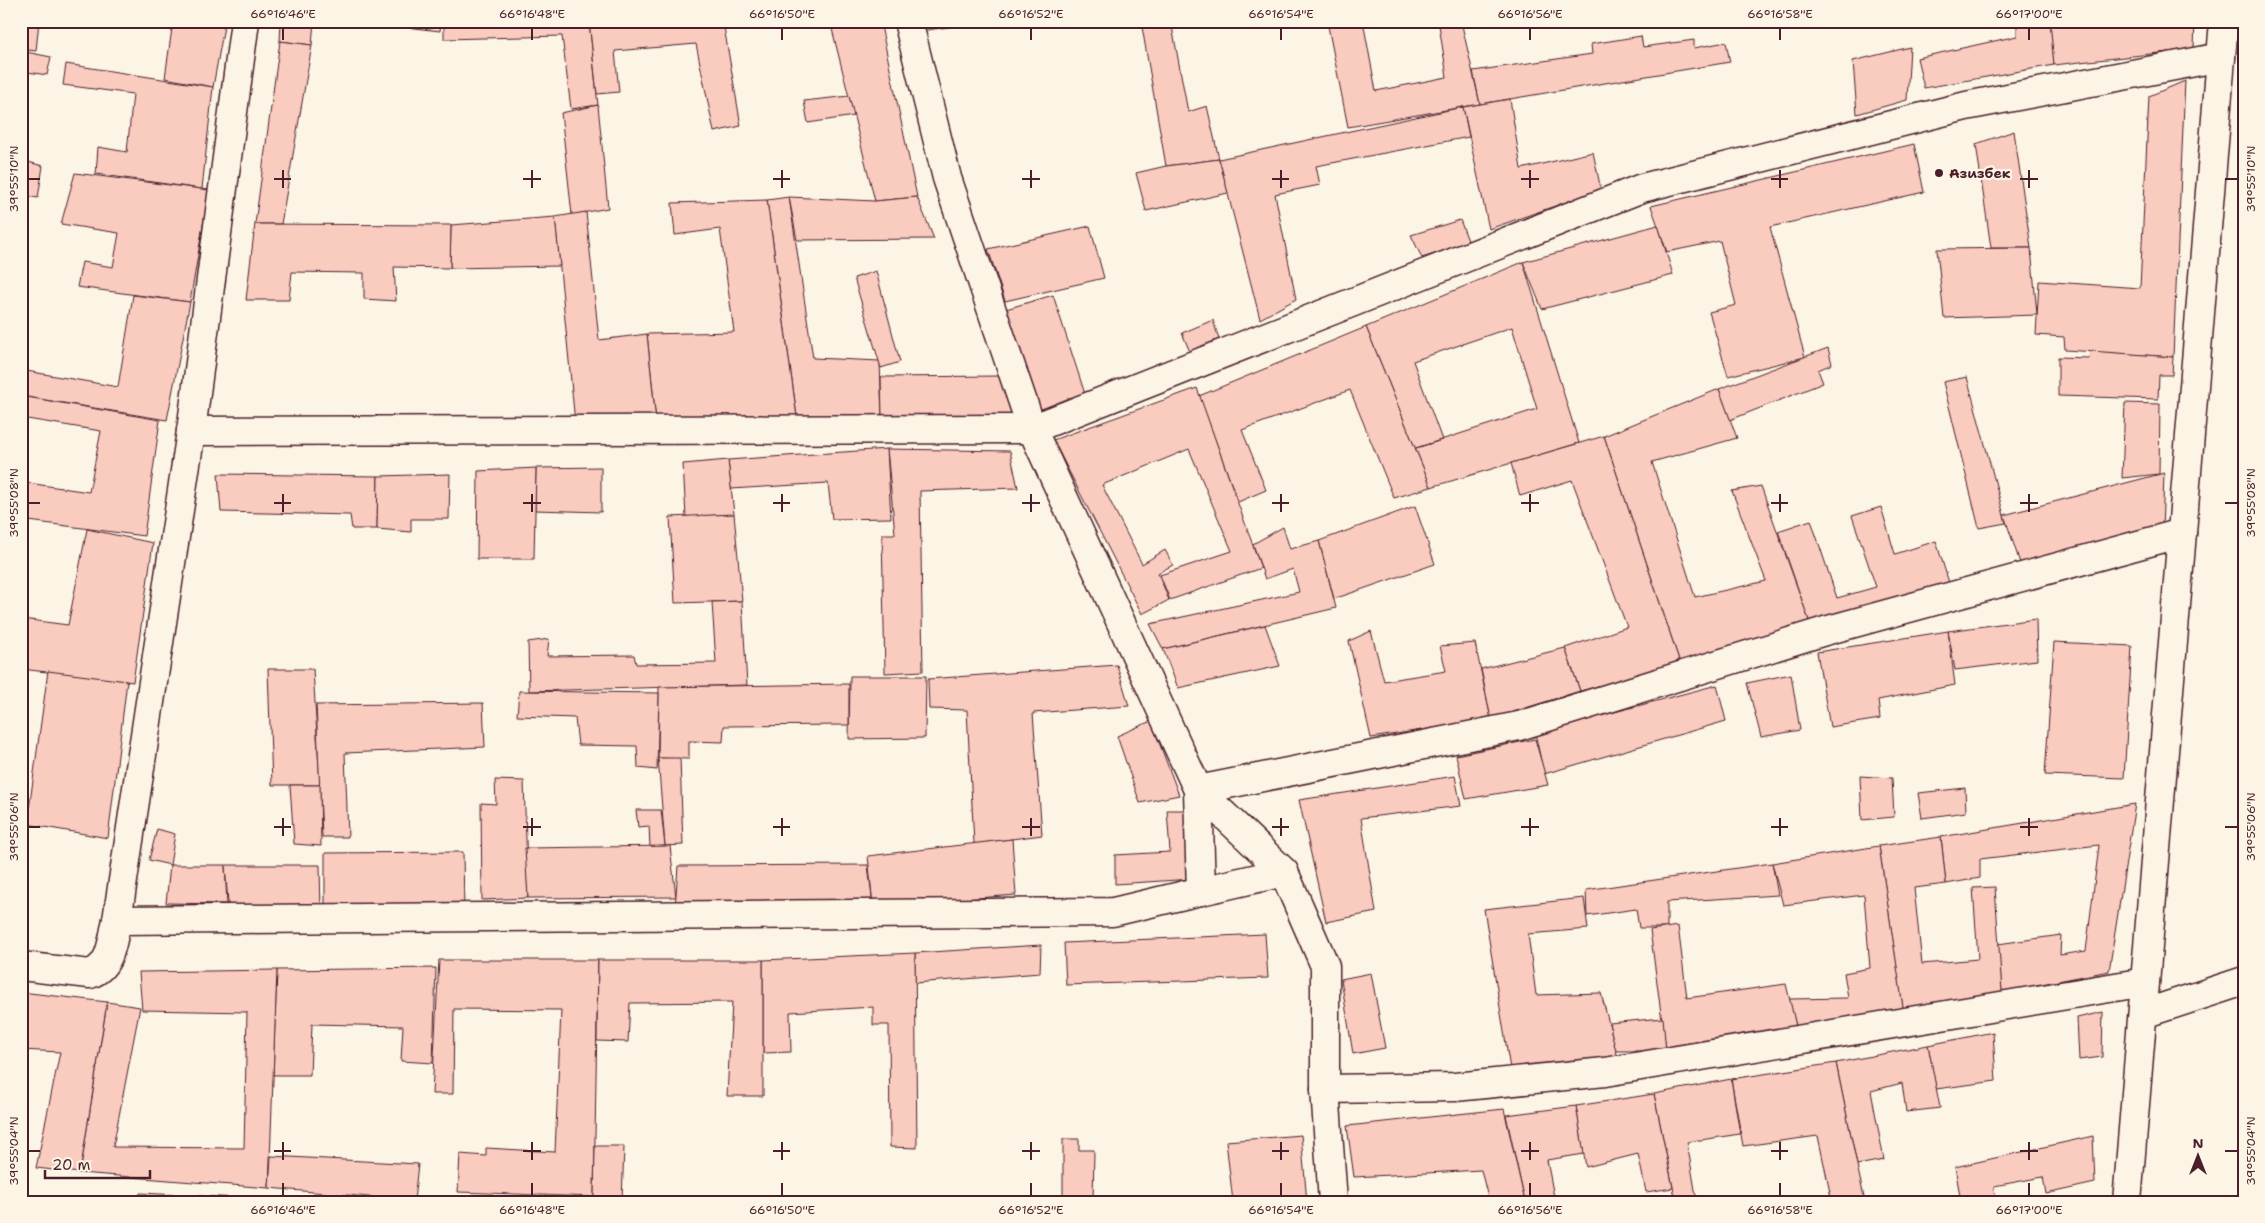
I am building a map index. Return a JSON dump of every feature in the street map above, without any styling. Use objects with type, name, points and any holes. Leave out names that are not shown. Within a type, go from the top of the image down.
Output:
[{"type":"street","points":[[21,966],[90,974],[100,970],[107,961],[117,920],[191,431],[245,21]]},
{"type":"street","points":[[908,21],[947,178],[1032,429],[1198,790],[1284,872],[1325,966],[1325,1089],[1333,1202]]},
{"type":"street","points":[[2127,1202],[2224,21]]},
{"type":"street","points":[[191,431],[1032,429],[1642,188],[1966,106],[2221,57]]},
{"type":"street","points":[[1198,790],[1519,726],[1825,631],[2182,533]]},
{"type":"street","points":[[1198,790],[1201,891]]},
{"type":"street","points":[[117,920],[1113,912],[1284,872]]},
{"type":"street","points":[[2143,1014],[2244,981]]},
{"type":"street","points":[[1325,1089],[1456,1087],[1606,1072],[2145,982]]},
{"type":"building","points":[[21,21],[39,21],[36,51],[21,49]]},
{"type":"building","points":[[173,21],[225,21],[213,87],[165,78]]},
{"type":"building","points":[[281,21],[314,21],[312,45],[280,41]]},
{"type":"building","points":[[352,21],[441,21],[440,31]]},
{"type":"building","points":[[444,21],[589,21],[598,105],[571,109],[562,36],[444,39]]},
{"type":"building","points":[[589,21],[723,21],[741,126],[714,132],[696,44],[615,51],[619,92],[597,94]]},
{"type":"building","points":[[830,21],[880,21],[917,197],[875,201]]},
{"type":"building","points":[[912,21],[991,21],[913,32]]},
{"type":"building","points":[[1141,21],[1171,21],[1188,112],[1207,106],[1219,159],[1166,166]]},
{"type":"building","points":[[1327,21],[1363,21],[1376,91],[1447,77],[1439,25],[1461,21],[1480,104],[1348,127]]},
{"type":"building","points":[[2017,21],[2051,21],[2054,65],[1924,88],[1917,58],[2017,36]]},
{"type":"building","points":[[2050,21],[2084,21],[2084,25],[2115,21],[2195,21],[2194,49],[2054,65]]},
{"type":"building","points":[[1641,36],[1643,47],[1694,40],[1694,48],[1726,42],[1730,62],[1480,104],[1473,71],[1592,54],[1591,44]]},
{"type":"building","points":[[280,41],[312,45],[281,224],[255,224]]},
{"type":"building","points":[[1910,47],[1907,100],[1857,114],[1853,61]]},
{"type":"building","points":[[21,51],[51,57],[47,75],[21,71]]},
{"type":"building","points":[[66,64],[213,87],[202,189],[96,174],[98,147],[127,152],[133,94],[63,85]]},
{"type":"building","points":[[2185,81],[2173,357],[2065,350],[2064,337],[2036,335],[2039,281],[2140,288],[2149,96]]},
{"type":"building","points":[[849,96],[854,116],[808,123],[804,101]]},
{"type":"building","points":[[1510,99],[1521,169],[1593,152],[1601,190],[1489,229],[1463,107]]},
{"type":"building","points":[[598,105],[608,208],[572,215],[561,113]]},
{"type":"building","points":[[1463,107],[1469,137],[1316,166],[1320,185],[1275,194],[1296,299],[1260,319],[1219,159]]},
{"type":"building","points":[[2014,131],[2031,248],[1991,248],[1976,144]]},
{"type":"building","points":[[1914,144],[1924,192],[1770,227],[1805,357],[1728,376],[1709,312],[1736,305],[1720,241],[1667,252],[1651,206]]},
{"type":"building","points":[[1219,159],[1228,193],[1146,211],[1136,173],[1166,166]]},
{"type":"building","points":[[21,160],[43,166],[38,198],[21,195]]},
{"type":"building","points":[[75,173],[209,190],[190,302],[77,287],[82,262],[113,267],[119,233],[61,224]]},
{"type":"building","points":[[789,197],[813,358],[880,361],[882,418],[797,417],[767,200]]},
{"type":"building","points":[[789,197],[875,201],[917,197],[934,239],[797,240]]},
{"type":"building","points":[[767,200],[797,417],[656,422],[647,334],[734,332],[720,229],[675,235],[672,203]]},
{"type":"building","points":[[586,212],[599,340],[647,334],[656,422],[575,423],[555,217]]},
{"type":"building","points":[[555,217],[560,266],[450,268],[451,225]]},
{"type":"building","points":[[1460,220],[1469,243],[1422,258],[1411,235]]},
{"type":"building","points":[[255,224],[451,225],[450,268],[394,267],[396,301],[364,299],[364,273],[292,272],[289,300],[246,300]]},
{"type":"building","points":[[1658,225],[1673,275],[1542,309],[1523,262]]},
{"type":"building","points":[[1090,226],[1104,278],[1005,301],[988,249]]},
{"type":"building","points":[[2031,248],[2037,315],[1944,318],[1937,249]]},
{"type":"building","points":[[1523,262],[1579,443],[1431,487],[1366,327]],"holes":[[[1512,327],[1537,409],[1442,440],[1413,361]]]},
{"type":"building","points":[[876,271],[900,362],[881,368],[854,278]]},
{"type":"building","points":[[133,295],[190,302],[167,420],[21,396],[21,370],[118,387]]},
{"type":"building","points":[[1053,295],[1085,394],[1031,413],[996,312]]},
{"type":"building","points":[[1213,320],[1219,339],[1190,352],[1182,333]]},
{"type":"building","points":[[1366,327],[1431,487],[1394,498],[1350,390],[1242,430],[1266,490],[1238,502],[1199,396]]},
{"type":"building","points":[[1828,348],[1832,364],[1818,370],[1823,383],[1730,420],[1719,389]]},
{"type":"building","points":[[2090,351],[2173,357],[2172,375],[2159,375],[2158,399],[2058,396],[2058,357],[2089,358]]},
{"type":"building","points":[[1000,376],[1014,420],[882,418],[881,377]]},
{"type":"building","points":[[1967,377],[2006,523],[1979,528],[1943,382]]},
{"type":"building","points":[[1197,388],[1261,568],[1170,600],[1160,575],[1232,551],[1189,449],[1102,485],[1142,564],[1165,550],[1173,565],[1158,573],[1169,600],[1142,614],[1053,440]]},
{"type":"building","points":[[1719,389],[1737,438],[1652,462],[1695,597],[1766,581],[1732,491],[1761,486],[1815,637],[1681,666],[1604,436]]},
{"type":"building","points":[[21,396],[160,420],[144,536],[21,520],[21,482],[89,492],[101,431],[21,418]]},
{"type":"building","points":[[2125,403],[2160,404],[2159,474],[2122,478]]},
{"type":"building","points":[[1604,436],[1681,666],[1580,691],[1565,648],[1627,627],[1572,480],[1520,496],[1511,463]]},
{"type":"building","points":[[887,449],[1010,451],[1018,488],[920,491],[923,671],[885,673],[882,534],[895,534]]},
{"type":"building","points":[[887,449],[891,518],[832,519],[828,483],[731,489],[728,460]]},
{"type":"building","points":[[728,460],[734,514],[686,517],[683,464]]},
{"type":"building","points":[[601,467],[601,512],[535,510],[536,468]]},
{"type":"building","points":[[536,468],[534,559],[477,559],[478,471]]},
{"type":"building","points":[[2164,473],[2162,534],[2022,569],[2004,515]]},
{"type":"building","points":[[218,474],[378,476],[377,529],[352,529],[350,515],[221,512]]},
{"type":"building","points":[[450,474],[449,519],[411,519],[411,532],[377,529],[378,476]]},
{"type":"building","points":[[1415,506],[1435,564],[1334,599],[1319,541]]},
{"type":"building","points":[[1881,507],[1895,554],[1936,541],[1950,586],[1812,629],[1778,531],[1811,520],[1837,598],[1876,587],[1852,516]]},
{"type":"building","points":[[734,514],[742,601],[675,603],[670,517]]},
{"type":"building","points":[[1283,527],[1290,549],[1319,541],[1336,608],[1163,649],[1150,624],[1299,592],[1293,569],[1265,579],[1253,544]]},
{"type":"building","points":[[87,529],[153,543],[133,682],[21,669],[22,619],[68,625]]},
{"type":"building","points":[[742,601],[747,685],[529,691],[528,642],[549,639],[547,656],[634,655],[636,664],[716,663],[712,602]]},
{"type":"building","points":[[2036,619],[2037,660],[1955,670],[1948,631]]},
{"type":"building","points":[[1265,625],[1280,666],[1178,688],[1163,649]]},
{"type":"building","points":[[1371,631],[1384,681],[1446,671],[1440,646],[1475,643],[1491,719],[1371,738],[1349,641]]},
{"type":"building","points":[[1948,631],[1955,685],[1878,700],[1880,719],[1830,727],[1817,652]]},
{"type":"building","points":[[2054,642],[2132,646],[2124,778],[2045,775]]},
{"type":"building","points":[[1565,648],[1580,691],[1491,719],[1481,669]]},
{"type":"building","points":[[1117,665],[1129,706],[1033,713],[1042,835],[974,844],[967,710],[929,709],[928,679]]},
{"type":"building","points":[[268,669],[313,669],[320,785],[272,785]]},
{"type":"building","points":[[48,671],[127,681],[108,838],[27,824]]},
{"type":"building","points":[[1791,674],[1800,730],[1761,737],[1747,683]]},
{"type":"building","points":[[850,676],[926,676],[925,738],[849,739]]},
{"type":"building","points":[[849,684],[849,725],[724,726],[723,742],[689,741],[689,759],[658,758],[659,687]]},
{"type":"building","points":[[1717,685],[1726,721],[1544,774],[1535,733]]},
{"type":"building","points":[[519,691],[659,693],[657,770],[638,768],[637,746],[578,745],[575,718],[517,716]]},
{"type":"building","points":[[483,703],[485,747],[345,753],[348,837],[322,837],[316,705]]},
{"type":"building","points":[[1151,721],[1179,795],[1140,803],[1117,736]]},
{"type":"building","points":[[1535,739],[1548,785],[1466,799],[1456,755]]},
{"type":"building","points":[[658,758],[680,758],[683,845],[665,846]]},
{"type":"building","points":[[1455,776],[1461,806],[1361,818],[1376,912],[1326,922],[1299,800]]},
{"type":"building","points":[[1860,776],[1892,778],[1894,817],[1862,820]]},
{"type":"building","points":[[495,780],[524,781],[528,898],[482,900],[481,803],[496,804]]},
{"type":"building","points":[[290,785],[320,785],[321,846],[294,844]]},
{"type":"building","points":[[1965,788],[1966,812],[1922,818],[1918,793]]},
{"type":"building","points":[[2135,804],[2109,971],[2002,992],[1998,944],[2061,935],[2060,955],[2086,951],[2099,845],[1980,859],[1980,878],[1946,884],[1941,837]]},
{"type":"building","points":[[636,810],[661,810],[665,846],[650,847],[649,826],[638,827]]},
{"type":"building","points":[[1167,810],[1191,810],[1193,879],[1115,884],[1115,855],[1170,852]]},
{"type":"building","points":[[157,829],[175,834],[170,865],[149,860]]},
{"type":"building","points":[[1941,837],[1946,884],[1914,888],[1922,964],[1978,959],[1973,888],[1995,887],[2002,992],[1903,1009],[1879,846]]},
{"type":"building","points":[[1012,839],[1016,895],[873,906],[868,856]]},
{"type":"building","points":[[670,846],[676,897],[528,898],[525,848]]},
{"type":"building","points":[[1879,846],[1904,1014],[1797,1030],[1789,999],[1848,998],[1844,973],[1870,968],[1864,895],[1783,905],[1772,863]]},
{"type":"building","points":[[463,852],[464,912],[325,914],[325,853]]},
{"type":"building","points":[[1772,863],[1778,895],[1667,902],[1667,928],[1639,928],[1636,909],[1587,916],[1586,890]]},
{"type":"building","points":[[170,865],[225,865],[227,904],[166,903]]},
{"type":"building","points":[[225,865],[320,865],[321,915],[229,916]]},
{"type":"building","points":[[868,865],[873,906],[675,908],[678,866]]},
{"type":"building","points":[[1584,898],[1588,929],[1528,934],[1536,995],[1601,993],[1618,1058],[1510,1069],[1484,909]]},
{"type":"building","points":[[1678,926],[1687,998],[1786,984],[1797,1030],[1666,1051],[1650,930]]},
{"type":"building","points":[[1265,934],[1268,978],[1066,985],[1064,943]]},
{"type":"building","points":[[1041,945],[1040,973],[915,983],[915,953]]},
{"type":"building","points":[[915,953],[917,1148],[890,1147],[889,1025],[873,1025],[873,1007],[790,1012],[791,1052],[763,1053],[763,960]]},
{"type":"building","points":[[439,960],[598,960],[594,1197],[458,1192],[460,1154],[486,1156],[486,1148],[555,1152],[561,1010],[454,1009],[453,1094],[432,1094]]},
{"type":"building","points":[[598,960],[763,960],[763,1096],[727,1096],[732,1002],[630,1003],[628,1042],[597,1041]]},
{"type":"building","points":[[436,968],[433,1063],[401,1061],[403,1026],[312,1024],[310,1075],[273,1075],[277,970]]},
{"type":"building","points":[[277,970],[269,1188],[80,1173],[107,1002],[140,1007],[113,1147],[244,1148],[247,1012],[142,1010],[139,972]]},
{"type":"building","points":[[1371,973],[1385,1048],[1353,1054],[1341,979]]},
{"type":"building","points":[[21,992],[107,1002],[80,1173],[36,1168],[60,1052],[21,1050]]},
{"type":"building","points":[[2103,1012],[2102,1057],[2079,1060],[2077,1018]]},
{"type":"building","points":[[1663,1018],[1666,1051],[1616,1051],[1609,1023]]},
{"type":"building","points":[[1993,1032],[1996,1081],[1936,1089],[1928,1045]]},
{"type":"building","points":[[1928,1045],[1940,1108],[1906,1112],[1902,1083],[1871,1091],[1884,1160],[1857,1165],[1836,1063]]},
{"type":"building","points":[[1836,1063],[1865,1202],[1832,1202],[1818,1136],[1743,1146],[1731,1079]]},
{"type":"building","points":[[1731,1079],[1740,1134],[1687,1142],[1697,1202],[1676,1202],[1654,1094]]},
{"type":"building","points":[[1654,1094],[1673,1188],[1646,1192],[1638,1154],[1586,1167],[1576,1106]]},
{"type":"building","points":[[1576,1106],[1584,1154],[1547,1160],[1555,1202],[1525,1202],[1506,1115]]},
{"type":"building","points":[[1504,1109],[1525,1202],[1489,1202],[1481,1170],[1354,1177],[1347,1126]]},
{"type":"building","points":[[1301,1135],[1307,1202],[1233,1202],[1226,1141]]},
{"type":"building","points":[[2093,1136],[2095,1183],[2046,1194],[2043,1177],[1994,1186],[1995,1202],[1961,1202],[1955,1167]]},
{"type":"building","points":[[1063,1139],[1079,1139],[1079,1150],[1094,1150],[1093,1202],[1063,1202]]},
{"type":"building","points":[[595,1146],[624,1146],[622,1201],[594,1197]]},
{"type":"building","points":[[271,1156],[418,1164],[414,1201],[269,1188]]},
{"type":"building","points":[[140,1193],[280,1200],[279,1202],[139,1202]]},
{"type":"place","name":"Азизбек","points":[[1939,173]]}]
